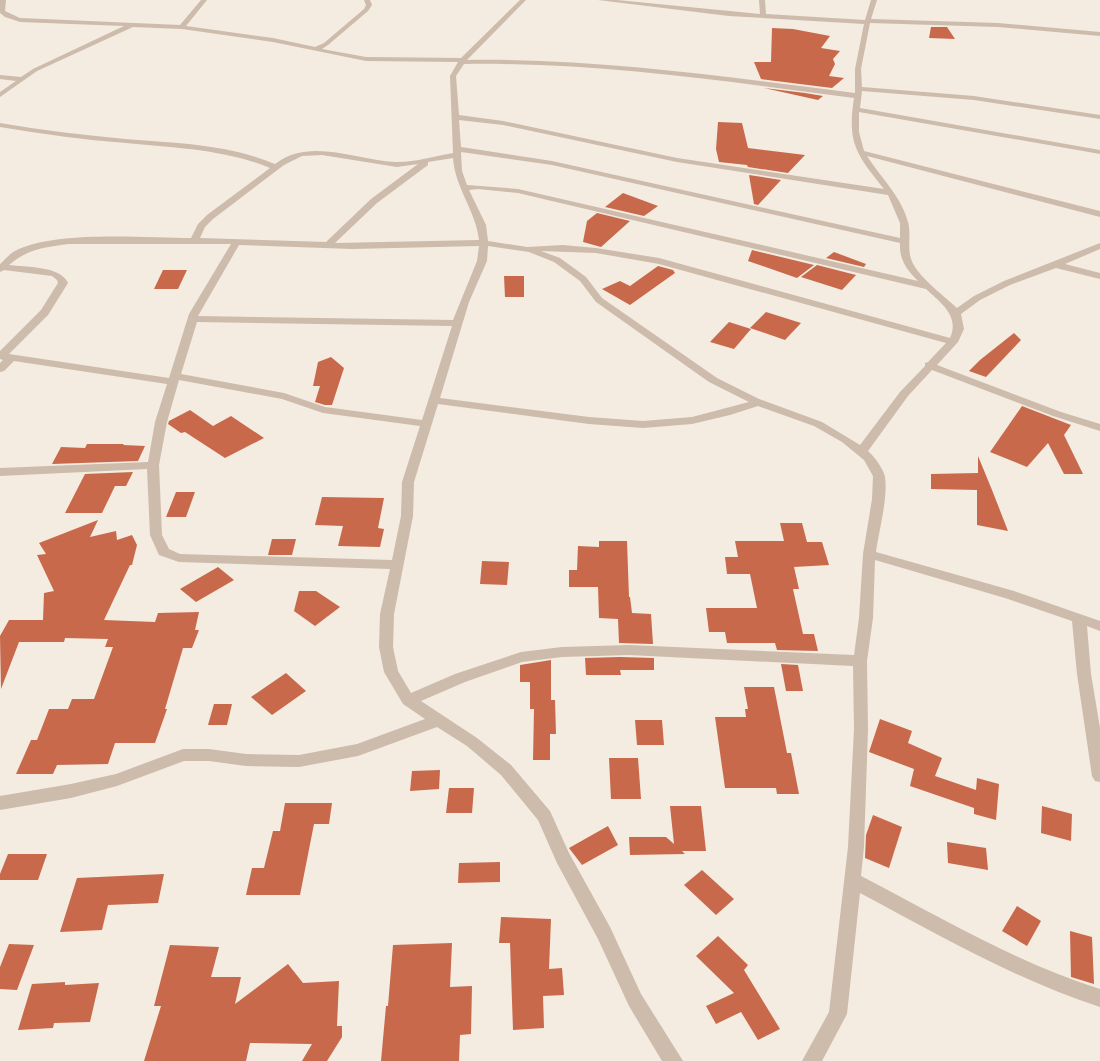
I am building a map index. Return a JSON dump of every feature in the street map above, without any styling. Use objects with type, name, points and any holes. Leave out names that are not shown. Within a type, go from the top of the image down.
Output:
[{"type":"street","points":[[3,0],[2,12],[7,16],[20,20]]},
{"type":"street","points":[[182,27],[204,0]]},
{"type":"street","points":[[316,49],[326,44],[366,10],[369,5],[367,0]]},
{"type":"street","points":[[523,0],[462,61],[453,76],[458,171],[482,225],[484,243],[482,261],[457,323],[408,482],[407,516],[387,614],[386,647],[391,672],[408,700],[472,742],[506,770],[544,816],[563,858],[604,933],[636,1000],[673,1061]]},
{"type":"street","points":[[601,0],[763,16],[998,25],[1100,34]]},
{"type":"street","points":[[762,0],[763,16]]},
{"type":"street","points":[[861,452],[904,394],[929,365],[953,342],[959,329],[956,313],[910,268],[904,250],[904,223],[891,193],[860,152],[855,132],[858,69],[867,21],[874,0]]},
{"type":"street","points":[[1,24],[20,20],[208,29],[366,59],[515,62],[622,69],[858,92],[974,98],[1100,117]]},
{"type":"street","points":[[0,95],[20,79],[134,24]]},
{"type":"street","points":[[0,77],[20,79]]},
{"type":"street","points":[[856,109],[1100,152]]},
{"type":"street","points":[[456,117],[503,123],[677,160],[891,193]]},
{"type":"street","points":[[0,124],[35,131],[196,148],[238,155],[266,162],[275,167]]},
{"type":"street","points":[[194,241],[201,226],[210,218],[292,156],[312,153],[386,164],[428,160],[457,152],[552,163],[903,241]]},
{"type":"street","points":[[860,152],[1100,214]]},
{"type":"street","points":[[328,245],[372,203],[403,177],[428,160]]},
{"type":"street","points":[[464,188],[478,187],[518,190],[930,288]]},
{"type":"street","points":[[1,268],[16,254],[33,248],[69,241],[238,241],[352,246],[484,243],[521,249],[557,260],[583,279],[599,300],[620,317],[645,332],[713,380],[759,402],[818,424],[846,440],[869,458],[879,476],[878,499],[869,554],[866,618],[860,661],[862,729],[856,847],[838,1014],[812,1061]]},
{"type":"street","points":[[238,241],[192,319],[175,379],[160,422],[153,465],[156,535],[164,552],[179,558],[202,560],[282,560],[397,565]]},
{"type":"street","points":[[956,313],[977,298],[1007,282],[1056,265],[1100,246]]},
{"type":"street","points":[[521,249],[550,247],[586,250],[633,256],[672,264],[861,314],[953,342]]},
{"type":"street","points":[[1056,265],[1100,276]]},
{"type":"street","points":[[0,356],[60,294],[63,283],[61,278],[54,274],[1,268]]},
{"type":"street","points":[[192,319],[457,323]]},
{"type":"street","points":[[0,356],[175,379],[284,396],[323,410],[426,424]]},
{"type":"street","points":[[0,369],[12,357]]},
{"type":"street","points":[[929,365],[1057,414],[1100,428]]},
{"type":"street","points":[[433,400],[638,425],[669,424],[697,420],[728,414],[759,402]]},
{"type":"street","points":[[0,472],[153,465]]},
{"type":"street","points":[[869,554],[1009,594],[1100,626]]},
{"type":"street","points":[[1079,619],[1084,674],[1100,776]]},
{"type":"street","points":[[408,700],[460,678],[521,657],[562,652],[629,650],[860,661]]},
{"type":"street","points":[[0,803],[71,791],[108,782],[184,755],[209,755],[246,760],[299,761],[358,750],[438,720]]},
{"type":"street","points":[[852,880],[1004,962],[1062,987],[1100,998]]},
{"type":"building","points":[[931,27],[947,27],[955,39],[929,38]]},
{"type":"building","points":[[772,28],[793,29],[830,36],[821,48],[840,51],[833,59],[835,64],[829,76],[844,78],[832,88],[761,79],[754,62],[771,62]]},
{"type":"building","points":[[764,88],[805,93],[823,96],[818,100]]},
{"type":"building","points":[[718,122],[742,123],[748,148],[805,155],[788,173],[719,162],[716,149]]},
{"type":"building","points":[[749,175],[781,180],[758,205],[754,204]]},
{"type":"building","points":[[623,193],[658,206],[644,216],[605,207]]},
{"type":"building","points":[[597,213],[630,221],[601,247],[583,242],[587,221]]},
{"type":"building","points":[[752,250],[814,265],[797,278],[748,261]]},
{"type":"building","points":[[834,252],[866,264],[864,267],[826,258]]},
{"type":"building","points":[[817,265],[856,275],[842,290],[801,277]]},
{"type":"building","points":[[658,266],[673,270],[675,273],[630,305],[602,289],[620,281],[630,286]]},
{"type":"building","points":[[163,270],[187,270],[178,289],[154,289]]},
{"type":"building","points":[[504,276],[524,276],[524,297],[505,297]]},
{"type":"building","points":[[766,312],[801,323],[785,340],[750,328]]},
{"type":"building","points":[[729,322],[751,329],[734,349],[710,342]]},
{"type":"building","points":[[1014,333],[1021,340],[986,377],[969,371],[980,360]]},
{"type":"building","points":[[331,357],[344,368],[332,405],[325,405],[315,402],[320,386],[313,386],[318,362]]},
{"type":"building","points":[[1022,406],[1071,425],[1064,435],[1083,474],[1064,474],[1048,443],[1027,467],[990,452]]},
{"type":"building","points":[[190,410],[213,426],[231,416],[264,438],[225,458],[185,432],[181,433],[168,424],[169,421]]},
{"type":"building","points":[[87,444],[145,446],[138,461],[52,464],[61,447],[85,448]]},
{"type":"building","points":[[978,456],[1008,531],[977,525],[977,490],[931,489],[931,474],[978,473]]},
{"type":"building","points":[[133,472],[126,486],[115,486],[102,513],[65,513],[85,474]]},
{"type":"building","points":[[176,492],[195,492],[186,517],[166,517]]},
{"type":"building","points":[[322,497],[384,498],[378,528],[384,529],[380,547],[338,546],[343,526],[315,525]]},
{"type":"building","points":[[98,520],[90,537],[116,531],[117,540],[132,535],[137,545],[132,565],[130,565],[104,620],[155,622],[158,613],[199,612],[195,630],[199,630],[192,648],[183,648],[165,709],[167,709],[155,743],[115,743],[108,764],[57,765],[53,774],[16,774],[31,740],[37,740],[49,709],[68,709],[72,699],[94,699],[113,647],[105,647],[108,639],[65,638],[64,642],[19,642],[1,689],[0,636],[9,620],[43,620],[44,593],[54,591],[37,555],[46,554],[39,543]]},
{"type":"building","points":[[780,523],[802,523],[807,542],[822,542],[829,565],[794,567],[799,589],[793,589],[803,634],[814,634],[818,651],[777,650],[775,643],[727,643],[725,632],[709,632],[706,608],[757,608],[750,574],[727,574],[725,557],[738,557],[735,541],[784,541]]},
{"type":"building","points":[[272,539],[296,539],[292,555],[268,555]]},
{"type":"building","points":[[599,541],[627,541],[629,597],[632,613],[651,614],[653,644],[619,643],[618,619],[599,618],[598,587],[569,587],[569,570],[577,570],[578,546],[599,547]]},
{"type":"building","points":[[482,561],[509,562],[507,585],[480,584]]},
{"type":"building","points":[[218,567],[234,580],[196,602],[180,589]]},
{"type":"building","points":[[299,591],[316,591],[340,607],[315,626],[294,611]]},
{"type":"building","points":[[585,658],[654,658],[654,670],[620,670],[621,675],[586,675]]},
{"type":"building","points":[[551,660],[551,700],[555,700],[556,734],[550,734],[550,760],[533,760],[534,709],[530,709],[530,682],[520,682],[520,665]]},
{"type":"building","points":[[781,664],[798,665],[803,691],[786,691]]},
{"type":"building","points":[[286,673],[306,691],[272,715],[251,697]]},
{"type":"building","points":[[744,687],[774,687],[787,753],[791,753],[799,794],[777,794],[776,788],[725,788],[715,717],[746,717],[745,709],[748,709]]},
{"type":"building","points":[[214,704],[232,704],[227,725],[208,725]]},
{"type":"building","points":[[880,719],[912,731],[908,743],[942,758],[935,776],[976,790],[977,778],[999,784],[996,820],[974,814],[974,808],[910,786],[914,769],[869,752]]},
{"type":"building","points":[[635,720],[662,720],[664,745],[637,745]]},
{"type":"building","points":[[609,758],[638,758],[641,799],[611,799]]},
{"type":"building","points":[[440,770],[439,789],[410,791],[412,771]]},
{"type":"building","points":[[449,788],[474,788],[472,813],[446,813]]},
{"type":"building","points":[[285,803],[332,803],[329,824],[314,824],[300,895],[246,895],[252,868],[264,868],[273,831],[280,831]]},
{"type":"building","points":[[670,806],[701,806],[706,851],[682,851],[685,854],[630,855],[629,837],[666,837],[674,844]]},
{"type":"building","points":[[1042,806],[1072,814],[1071,841],[1041,833]]},
{"type":"building","points":[[873,815],[902,827],[889,868],[865,858],[866,835]]},
{"type":"building","points":[[608,826],[618,845],[582,865],[569,848]]},
{"type":"building","points":[[947,842],[986,848],[988,870],[948,863]]},
{"type":"building","points":[[8,854],[47,854],[38,880],[0,880],[0,874]]},
{"type":"building","points":[[500,862],[500,882],[458,883],[459,863]]},
{"type":"building","points":[[702,870],[734,899],[716,915],[684,885]]},
{"type":"building","points":[[164,874],[158,903],[108,905],[102,930],[60,932],[77,878]]},
{"type":"building","points":[[1017,906],[1041,921],[1027,946],[1002,931]]},
{"type":"building","points":[[501,917],[551,919],[549,969],[562,968],[564,995],[543,996],[544,1028],[513,1030],[510,943],[499,943]]},
{"type":"building","points":[[1070,931],[1092,937],[1094,984],[1071,977]]},
{"type":"building","points":[[718,936],[748,965],[744,970],[780,1029],[758,1040],[741,1012],[716,1024],[706,1006],[734,993],[696,956]]},
{"type":"building","points":[[452,943],[450,987],[472,986],[471,1034],[460,1035],[459,1061],[381,1061],[393,945]]},
{"type":"building","points":[[9,944],[34,945],[17,990],[0,989],[0,967]]},
{"type":"building","points":[[170,945],[219,947],[211,977],[241,977],[235,1004],[288,964],[303,983],[339,981],[337,1026],[342,1026],[342,1037],[327,1061],[302,1061],[312,1044],[250,1043],[246,1061],[144,1061],[161,1006],[154,1006]]},
{"type":"building","points":[[65,982],[65,985],[99,983],[90,1022],[54,1023],[53,1028],[18,1030],[32,984]]}]
